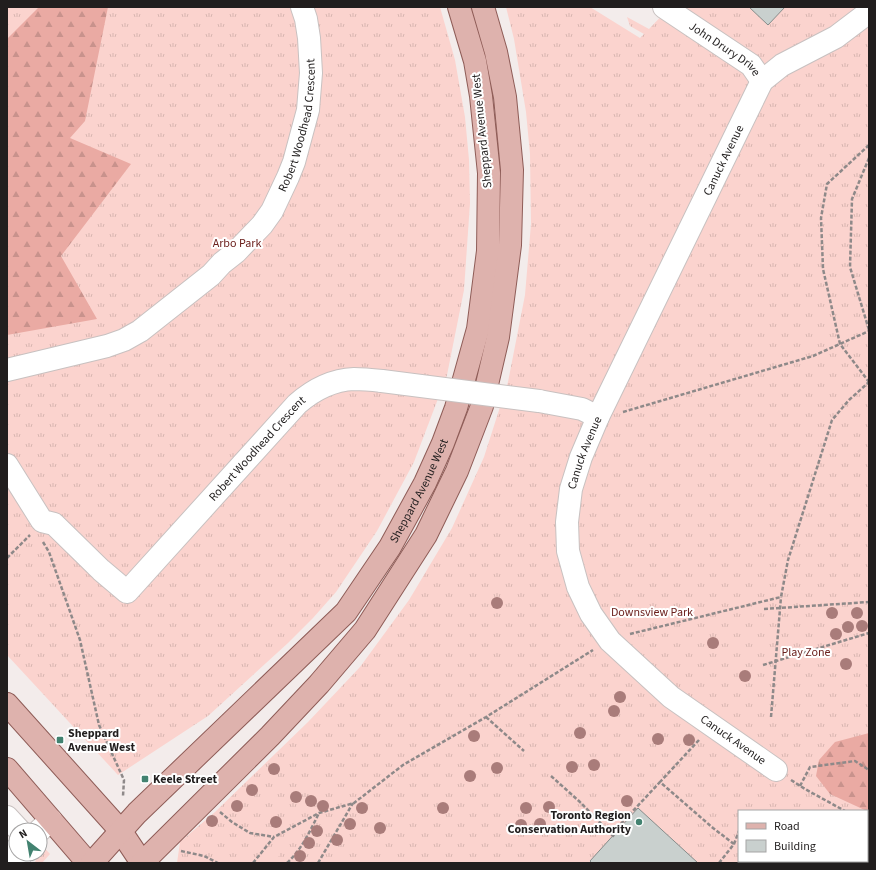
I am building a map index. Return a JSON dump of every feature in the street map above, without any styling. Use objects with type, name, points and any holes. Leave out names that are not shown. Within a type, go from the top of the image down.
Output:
[{"type":"main road","name":"Sheppard Avenue West","points":[[92,863],[120,830],[346,612],[390,547],[425,483],[443,443],[456,408],[478,329],[488,252],[489,173],[482,104],[475,61],[459,7]]},
{"type":"main road","name":"Sheppard Avenue West","points":[[142,863],[270,736],[319,684],[364,630],[426,536],[457,471],[482,406],[498,337],[510,245],[512,170],[505,97],[496,52],[483,7]]},
{"type":"main road","points":[[7,704],[120,830],[142,863]]},
{"type":"main road","points":[[10,778],[43,822]]},
{"type":"main road","points":[[48,828],[88,863]]},
{"type":"street","name":"Robert Woodhead Crescent","points":[[7,370],[107,346],[124,340],[140,331],[211,275],[262,225],[272,211],[288,177],[294,162],[308,110],[311,73],[306,19],[302,7]]},
{"type":"street","name":"John Drury Drive","points":[[664,7],[751,65],[762,81]]},
{"type":"street","points":[[762,81],[782,65],[836,37],[869,12]]},
{"type":"street","name":"Canuck Avenue","points":[[762,81],[598,416],[571,489],[567,522],[568,551],[578,587],[591,614],[610,641],[671,697],[776,770]]},
{"type":"street","name":"Robert Woodhead Crescent","points":[[39,525],[54,524],[101,570],[127,592],[296,404],[318,388],[340,381],[353,379],[382,381],[539,401],[582,410],[598,416]]},
{"type":"street","points":[[7,465],[39,525]]},
{"type":"path","points":[[770,717],[781,597],[788,560],[832,420],[849,400],[869,382],[840,344],[823,269],[821,218],[827,184],[869,145]]},
{"type":"path","points":[[598,416],[617,414],[813,356],[869,331],[850,267],[852,199],[869,158]]},
{"type":"path","points":[[7,558],[39,525],[80,640],[99,725],[124,780],[123,796]]},
{"type":"path","points":[[628,634],[781,597]]},
{"type":"path","points":[[764,609],[869,602]]},
{"type":"path","points":[[763,666],[869,633]]},
{"type":"path","points":[[253,863],[274,837],[319,813],[354,802],[403,765],[486,717],[596,648]]},
{"type":"path","points":[[486,717],[524,751]]},
{"type":"path","points":[[551,776],[580,802],[613,836],[618,829],[617,828],[699,740]]},
{"type":"path","points":[[800,786],[810,767],[855,761],[869,770]]},
{"type":"path","points":[[776,770],[800,786],[843,810]]},
{"type":"path","points":[[660,782],[713,828],[734,844]]},
{"type":"path","points":[[318,863],[354,802]]},
{"type":"path","points":[[287,863],[306,838],[319,813]]},
{"type":"path","points":[[222,814],[250,833],[274,837]]},
{"type":"path","points":[[719,863],[734,844],[738,834]]},
{"type":"path","points":[[179,851],[204,856],[218,863]]},
{"type":"green space","name":"Arbo Park","points":[[7,7],[440,7],[455,60],[465,117],[469,160],[470,203],[464,290],[447,375],[414,462],[377,531],[336,592],[313,618],[288,643],[208,716],[118,775],[7,655]]},
{"type":"green space","points":[[39,7],[108,7],[85,121],[70,138],[131,164],[61,256],[97,319],[7,335],[7,39]]},
{"type":"green space","name":"Downsview Park","points":[[506,7],[590,7],[640,38],[644,34],[630,26],[627,17],[649,29],[670,7],[869,7],[869,863],[177,863],[180,842],[215,812],[308,722],[360,667],[409,600],[452,528],[484,457],[508,382],[525,295],[531,224],[530,154],[526,112],[514,39]]},
{"type":"green space","points":[[866,605],[869,605],[869,656]]},
{"type":"green space","points":[[869,733],[869,812],[868,810],[865,810],[830,794],[816,776],[819,760],[835,742]]},
{"type":"green space","points":[[869,838],[869,863],[830,863],[868,862]]},
{"type":"green space","points":[[274,845],[278,849],[276,851],[280,855],[272,863],[265,863],[261,860]]},
{"type":"green space","points":[[194,856],[203,858],[203,863],[192,863]]},
{"type":"building","points":[[749,7],[785,7],[768,25]]},
{"type":"building","name":"Toronto Region Conservation Authority","points":[[638,808],[698,863],[592,863],[590,861]]},
{"type":"place","name":"Sheppard Avenue West","points":[[60,740]]},
{"type":"place","name":"Keele Street","points":[[145,779]]},
{"type":"place","name":"Toronto Region Conservation Authority","points":[[639,822]]},
{"type":"park label","name":"Play Zone","points":[[806,652]]}]
